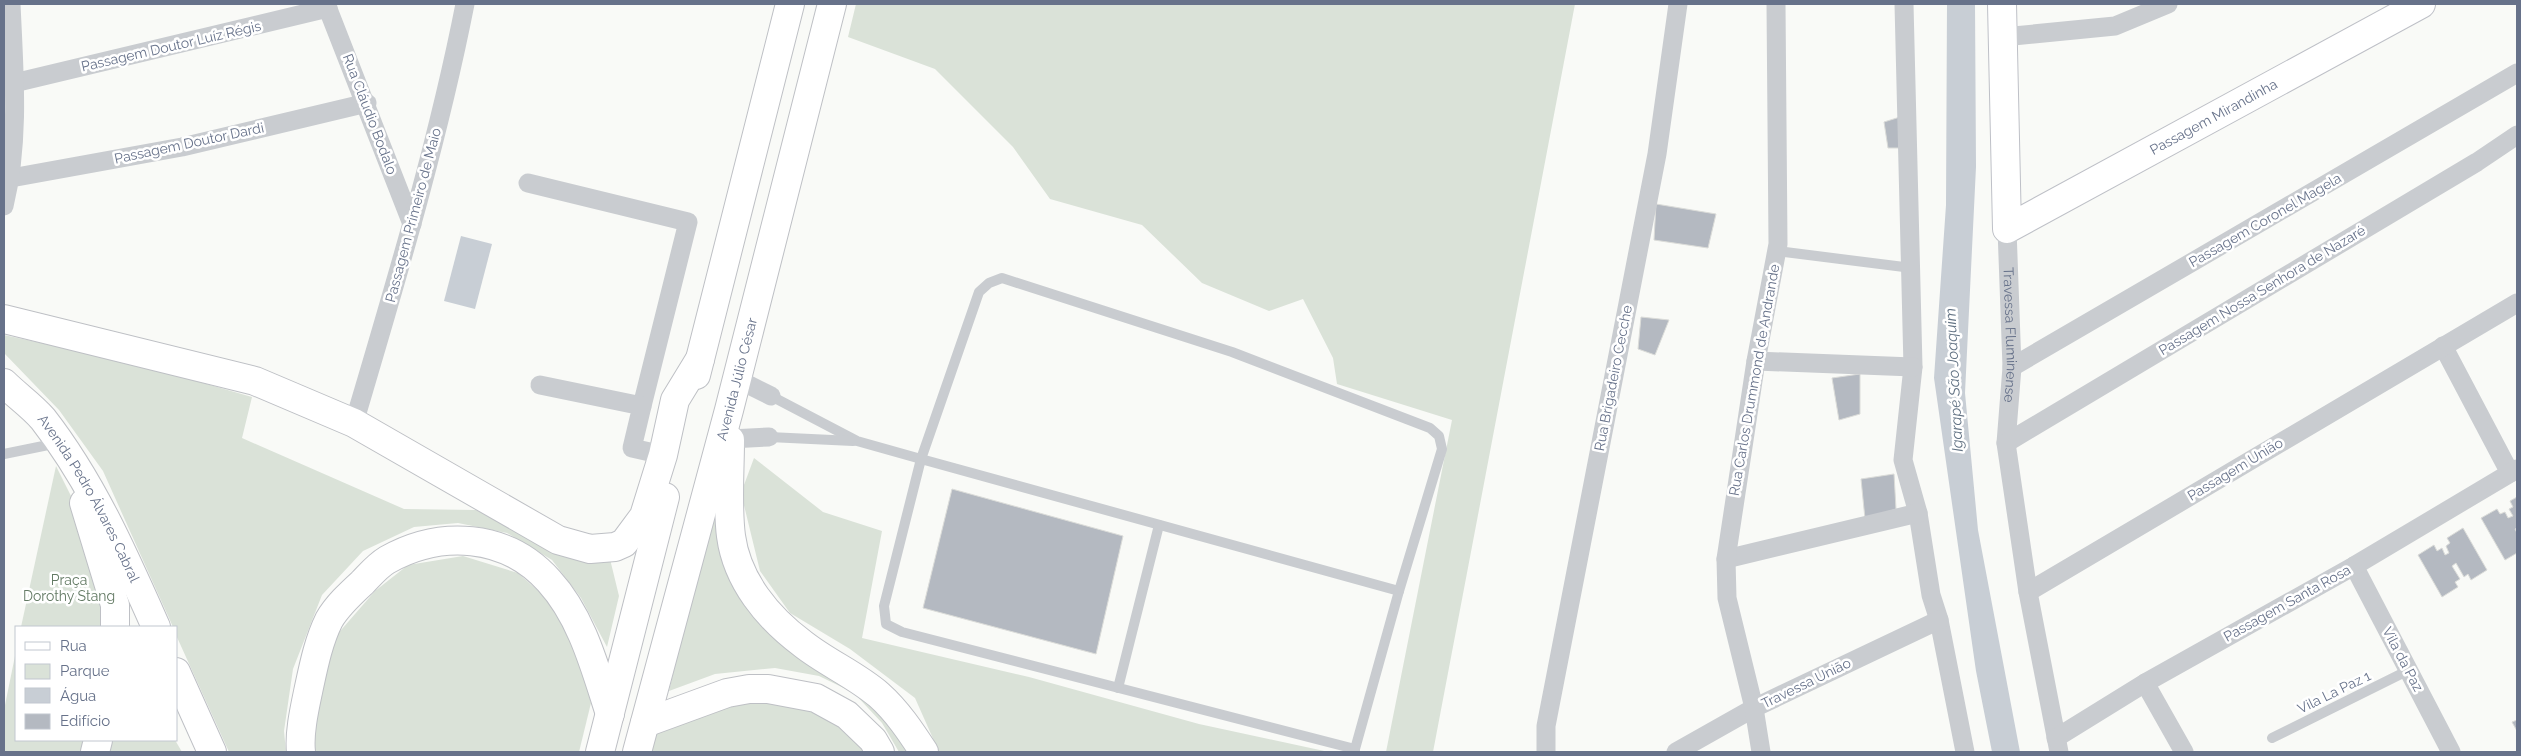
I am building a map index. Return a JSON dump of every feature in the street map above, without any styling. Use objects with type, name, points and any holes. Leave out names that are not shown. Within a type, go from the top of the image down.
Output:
[{"type":"main road","name":"Avenida Júlio César","points":[[637,752],[729,410],[832,4]]},
{"type":"main road","name":"Travessa Fluminense","points":[[2002,4],[2007,230]]},
{"type":"main road","name":"Passagem Mirandinha","points":[[2007,230],[2420,4]]},
{"type":"main road","points":[[600,752],[700,359],[786,5]]},
{"type":"main road","points":[[4,320],[255,381],[354,423],[558,540],[590,549],[614,547],[624,543],[644,516],[663,454],[675,400],[700,359]]},
{"type":"main road","name":"Avenida Pedro Álvares Cabral","points":[[4,383],[42,418],[75,465],[114,532],[156,626]]},
{"type":"main road","points":[[729,410],[731,536],[738,563],[753,594],[769,614],[803,644],[880,696],[910,730],[924,752]]},
{"type":"main road","points":[[75,465],[84,504],[115,605],[115,626]]},
{"type":"main road","points":[[301,752],[300,744],[314,664],[329,620],[346,598],[385,561],[412,548],[450,539],[488,543],[524,560],[549,580],[571,612],[587,645],[610,714]]},
{"type":"main road","points":[[178,676],[212,752]]},
{"type":"main road","points":[[645,723],[727,693],[748,689],[768,689],[816,698],[839,711],[873,740],[880,752]]},
{"type":"street","points":[[4,206],[11,178],[14,83],[11,4]]},
{"type":"street","name":"Passagem Primeiro de Maio","points":[[354,423],[412,224],[451,73],[465,4]]},
{"type":"street","name":"Rua Brigadeiro Cecche","points":[[1546,752],[1546,726],[1657,154],[1678,4]]},
{"type":"street","name":"Rua Carlos Drummond de Andrande","points":[[1761,752],[1754,708],[1727,598],[1726,559],[1756,361],[1777,251],[1776,4]]},
{"type":"street","points":[[1904,4],[1912,268],[1912,367],[1903,460],[1918,513],[1931,594],[1939,620],[1965,752]]},
{"type":"street","points":[[2003,37],[2114,26],[2168,4]]},
{"type":"street","name":"Passagem Doutor Luíz Régis","points":[[14,83],[327,6]]},
{"type":"street","name":"Rua Cláudio Bodalo","points":[[327,6],[412,224]]},
{"type":"street","name":"Passagem Coronel Magela","points":[[2012,367],[2517,73]]},
{"type":"street","name":"Passagem Doutor Dardi","points":[[11,178],[182,147],[366,103]]},
{"type":"street","name":"Passagem Nossa Senhora de Nazaré","points":[[2006,443],[2468,168],[2517,135]]},
{"type":"street","points":[[528,183],[688,222],[632,448],[663,454]]},
{"type":"street","name":"Travessa Fluminense","points":[[2007,230],[2012,367],[2006,443],[2028,592],[2058,745]]},
{"type":"street","name":"Passagem União","points":[[2028,592],[2517,302]]},
{"type":"street","points":[[2443,346],[2514,471]]},
{"type":"street","points":[[1756,361],[1912,367]]},
{"type":"street","points":[[737,379],[771,396]]},
{"type":"street","points":[[540,385],[642,406]]},
{"type":"street","points":[[730,438],[769,437]]},
{"type":"street","name":"Passagem Santa Rosa","points":[[2058,745],[2145,683],[2354,566],[2514,471]]},
{"type":"street","points":[[1726,559],[1918,513]]},
{"type":"street","name":"Vila da Paz","points":[[2354,566],[2451,752]]},
{"type":"street","name":"Travessa União","points":[[1676,752],[1754,708],[1939,620]]},
{"type":"street","points":[[2145,683],[2184,752]]},
{"type":"lane","points":[[1777,251],[1912,268]]},
{"type":"lane","points":[[1002,278],[1232,352],[1430,428],[1439,436],[1442,449],[1399,591],[1355,751],[902,632],[886,624],[884,606],[921,459],[979,292],[989,282],[1002,278]]},
{"type":"lane","points":[[771,396],[857,441],[1399,591]]},
{"type":"lane","points":[[769,437],[857,441]]},
{"type":"lane","points":[[4,454],[59,443]]},
{"type":"lane","points":[[1118,688],[1158,525]]},
{"type":"lane","name":"Vila La Paz 1","points":[[2272,738],[2409,670]]},
{"type":"green space","points":[[856,4],[1575,4],[1433,752],[1386,752],[1452,420],[1337,384],[1333,358],[1303,299],[1269,311],[1202,283],[1142,225],[1050,199],[1013,147],[935,69],[848,37]]},
{"type":"green space","points":[[4,335],[130,362],[252,397],[242,438],[404,509],[476,510],[545,542],[610,559],[619,596],[607,647],[581,598],[552,560],[507,533],[458,523],[414,527],[363,551],[322,595],[293,669],[284,731],[286,752],[229,752],[178,639],[178,626],[173,626],[103,471],[59,410],[4,353]]},
{"type":"green space","points":[[754,458],[823,512],[882,531],[862,638],[1029,677],[1199,724],[1329,752],[939,752],[915,698],[850,649],[790,613],[760,571],[741,493]]},
{"type":"green space","name":"Praça Dorothy Stang","points":[[56,466],[96,546],[114,626],[21,626]]},
{"type":"green space","points":[[715,497],[719,550],[738,595],[788,644],[881,708],[909,752],[899,752],[882,723],[854,693],[819,676],[775,668],[715,674],[669,691]]},
{"type":"green space","points":[[463,556],[518,573],[544,596],[577,646],[591,703],[579,752],[312,752],[318,691],[335,637],[375,591],[408,565]]},
{"type":"green space","points":[[15,656],[15,741],[92,741],[89,752],[4,752],[4,710]]},
{"type":"green space","points":[[761,697],[818,709],[862,742],[867,752],[651,752],[658,727]]},
{"type":"green space","points":[[110,741],[176,741],[182,752],[107,752]]},
{"type":"water","name":"Igarapé São Joaquim","points":[[1947,4],[1975,4],[1976,167],[1965,393],[1978,530],[2020,752],[1992,752],[1976,671],[1934,378],[1946,205]]},
{"type":"water","points":[[461,236],[492,244],[475,309],[444,301]]},
{"type":"building","points":[[1900,117],[1901,148],[1888,148],[1884,122]]},
{"type":"building","points":[[1656,204],[1716,214],[1708,248],[1654,240]]},
{"type":"building","points":[[1641,317],[1669,320],[1655,355],[1638,349]]},
{"type":"building","points":[[1860,374],[1860,414],[1839,420],[1832,378]]},
{"type":"building","points":[[1894,474],[1896,509],[1865,519],[1861,479]]},
{"type":"building","points":[[952,489],[1123,536],[1096,654],[923,608]]},
{"type":"building","points":[[2517,497],[2517,528],[2515,529],[2517,533],[2517,553],[2505,560],[2481,518],[2497,509],[2500,514],[2505,512],[2508,518],[2513,516],[2509,509],[2513,507],[2510,501]]},
{"type":"building","points":[[2463,528],[2487,570],[2471,580],[2468,574],[2464,577],[2456,563],[2452,566],[2460,579],[2455,582],[2458,587],[2442,597],[2418,555],[2434,545],[2437,551],[2442,548],[2445,555],[2449,553],[2446,546],[2450,543],[2447,538]]},
{"type":"building","points":[[2517,720],[2517,731],[2512,722]]}]
